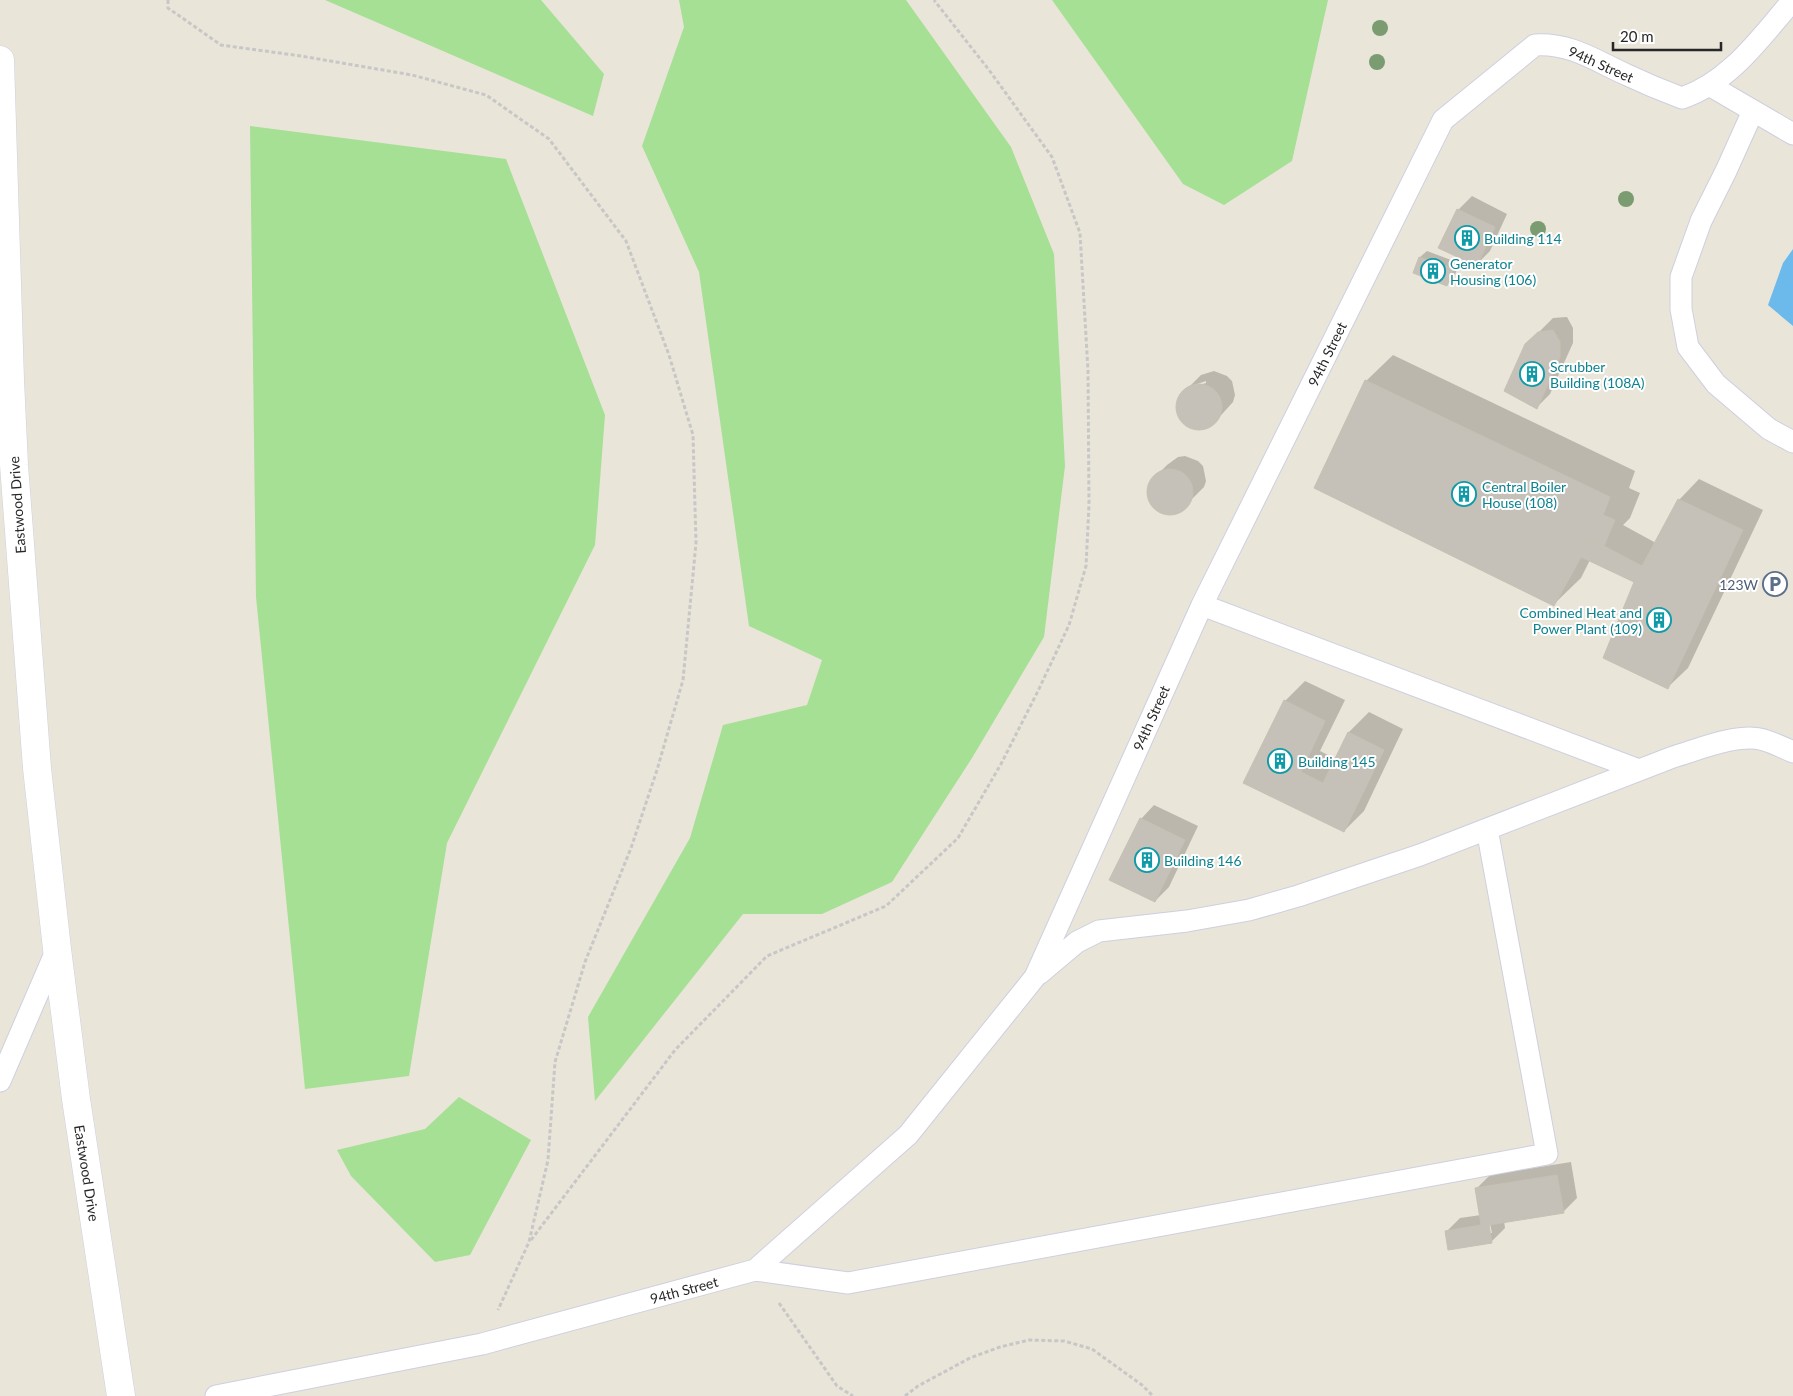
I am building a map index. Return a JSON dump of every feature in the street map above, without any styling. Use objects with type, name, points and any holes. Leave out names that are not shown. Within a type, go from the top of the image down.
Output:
[{"type":"street","name":"Eastwood Drive","points":[[0,60],[6,315],[14,465],[38,768],[57,949],[76,1099],[121,1396]]},
{"type":"lane","name":"94th Street","points":[[1035,977],[1202,605],[1443,120],[1535,45],[1549,44],[1578,50],[1626,75],[1682,98],[1698,93],[1738,63],[1793,0]]},
{"type":"lane","points":[[1709,85],[1793,134]]},
{"type":"lane","points":[[1753,111],[1701,220],[1681,277],[1681,309],[1688,347],[1716,384],[1769,429],[1793,442]]},
{"type":"lane","points":[[1202,605],[1639,770]]},
{"type":"lane","name":"94th Street","points":[[216,1396],[482,1344],[755,1270],[908,1135],[1035,977],[1077,942],[1099,931],[1214,917],[1249,910],[1298,896],[1420,855],[1673,757],[1738,739],[1763,739],[1793,752]]},
{"type":"lane","points":[[755,1270],[848,1283],[1547,1154],[1488,829]]},
{"type":"lane","name":"Eastwood Drive","points":[[0,1081],[57,949]]},
{"type":"path","points":[[168,0],[168,8],[221,45],[412,75],[486,95],[549,139],[626,242],[669,355],[693,435],[696,543],[683,680],[631,848],[585,962],[555,1062],[548,1160],[529,1242],[482,1344]]},
{"type":"path","points":[[529,1242],[675,1050],[766,956],[886,906],[958,838],[1001,764],[1069,625],[1086,566],[1088,505],[1088,371],[1080,233],[1052,157],[989,70],[934,0]]},
{"type":"path","points":[[755,1270],[837,1386],[853,1396]]},
{"type":"path","points":[[904,1396],[918,1386],[970,1358],[1000,1347],[1029,1340],[1064,1341],[1092,1349],[1142,1385],[1153,1396]]},
{"type":"green space","points":[[325,0],[541,0],[604,74],[593,116]]},
{"type":"green space","points":[[679,0],[906,0],[1011,147],[1054,254],[1065,466],[1044,637],[972,758],[892,882],[822,914],[743,914],[595,1101],[588,1017],[690,838],[723,725],[807,705],[822,660],[749,626],[699,272],[642,146],[684,27]]},
{"type":"green space","points":[[1052,0],[1328,0],[1292,161],[1224,205],[1183,184]]},
{"type":"green space","points":[[250,126],[506,159],[605,415],[595,545],[447,843],[409,1076],[305,1089],[256,597]]},
{"type":"green space","points":[[459,1097],[531,1140],[470,1255],[435,1262],[351,1176],[337,1150],[425,1129]]},
{"type":"water","points":[[1793,249],[1793,326],[1768,305],[1783,263]]},
{"type":"building","name":"Building 114","points":[[1457,209],[1495,227],[1477,266],[1438,248]]},
{"type":"building","name":"Generator Housing (106)","points":[[1419,257],[1454,269],[1447,286],[1413,273]]},
{"type":"building","name":"Scrubber Building (108A)","points":[[1553,330],[1560,342],[1560,357],[1537,409],[1504,391],[1525,344],[1538,332]]},
{"type":"building","name":"Central Boiler House (108)","points":[[1365,380],[1610,497],[1603,515],[1615,520],[1604,546],[1590,541],[1554,606],[1314,488]]},
{"type":"building","points":[[1199,384],[1212,388],[1218,394],[1222,407],[1218,420],[1212,426],[1199,430],[1186,426],[1180,420],[1176,407],[1180,394],[1186,388]]},
{"type":"building","points":[[1170,469],[1183,473],[1189,479],[1193,492],[1189,505],[1183,511],[1170,515],[1157,511],[1151,505],[1147,492],[1151,479],[1157,473]]},
{"type":"building","name":"Combined Heat and Power Plant (109)","points":[[1678,499],[1743,530],[1668,689],[1603,658],[1634,582],[1581,557],[1590,541],[1604,546],[1642,566]]},
{"type":"building","name":"Building 145","points":[[1284,700],[1325,721],[1301,772],[1323,783],[1348,732],[1384,750],[1344,832],[1243,783]]},
{"type":"building","name":"Building 146","points":[[1140,818],[1185,840],[1155,902],[1109,880]]},
{"type":"building","points":[[1557,1175],[1564,1213],[1489,1225],[1492,1243],[1448,1250],[1445,1231],[1481,1225],[1475,1188]]},
{"type":"place","name":"Building 114","points":[[1467,238]]},
{"type":"place","name":"Generator Housing (106)","points":[[1433,271]]},
{"type":"place","name":"Scrubber Building (108A)","points":[[1532,374]]},
{"type":"place","name":"Central Boiler House (108)","points":[[1464,494]]},
{"type":"place","name":"123W","points":[[1775,584]]},
{"type":"place","name":"Combined Heat and Power Plant (109)","points":[[1659,620]]},
{"type":"place","name":"Building 145","points":[[1280,761]]},
{"type":"place","name":"Building 146","points":[[1147,860]]}]
